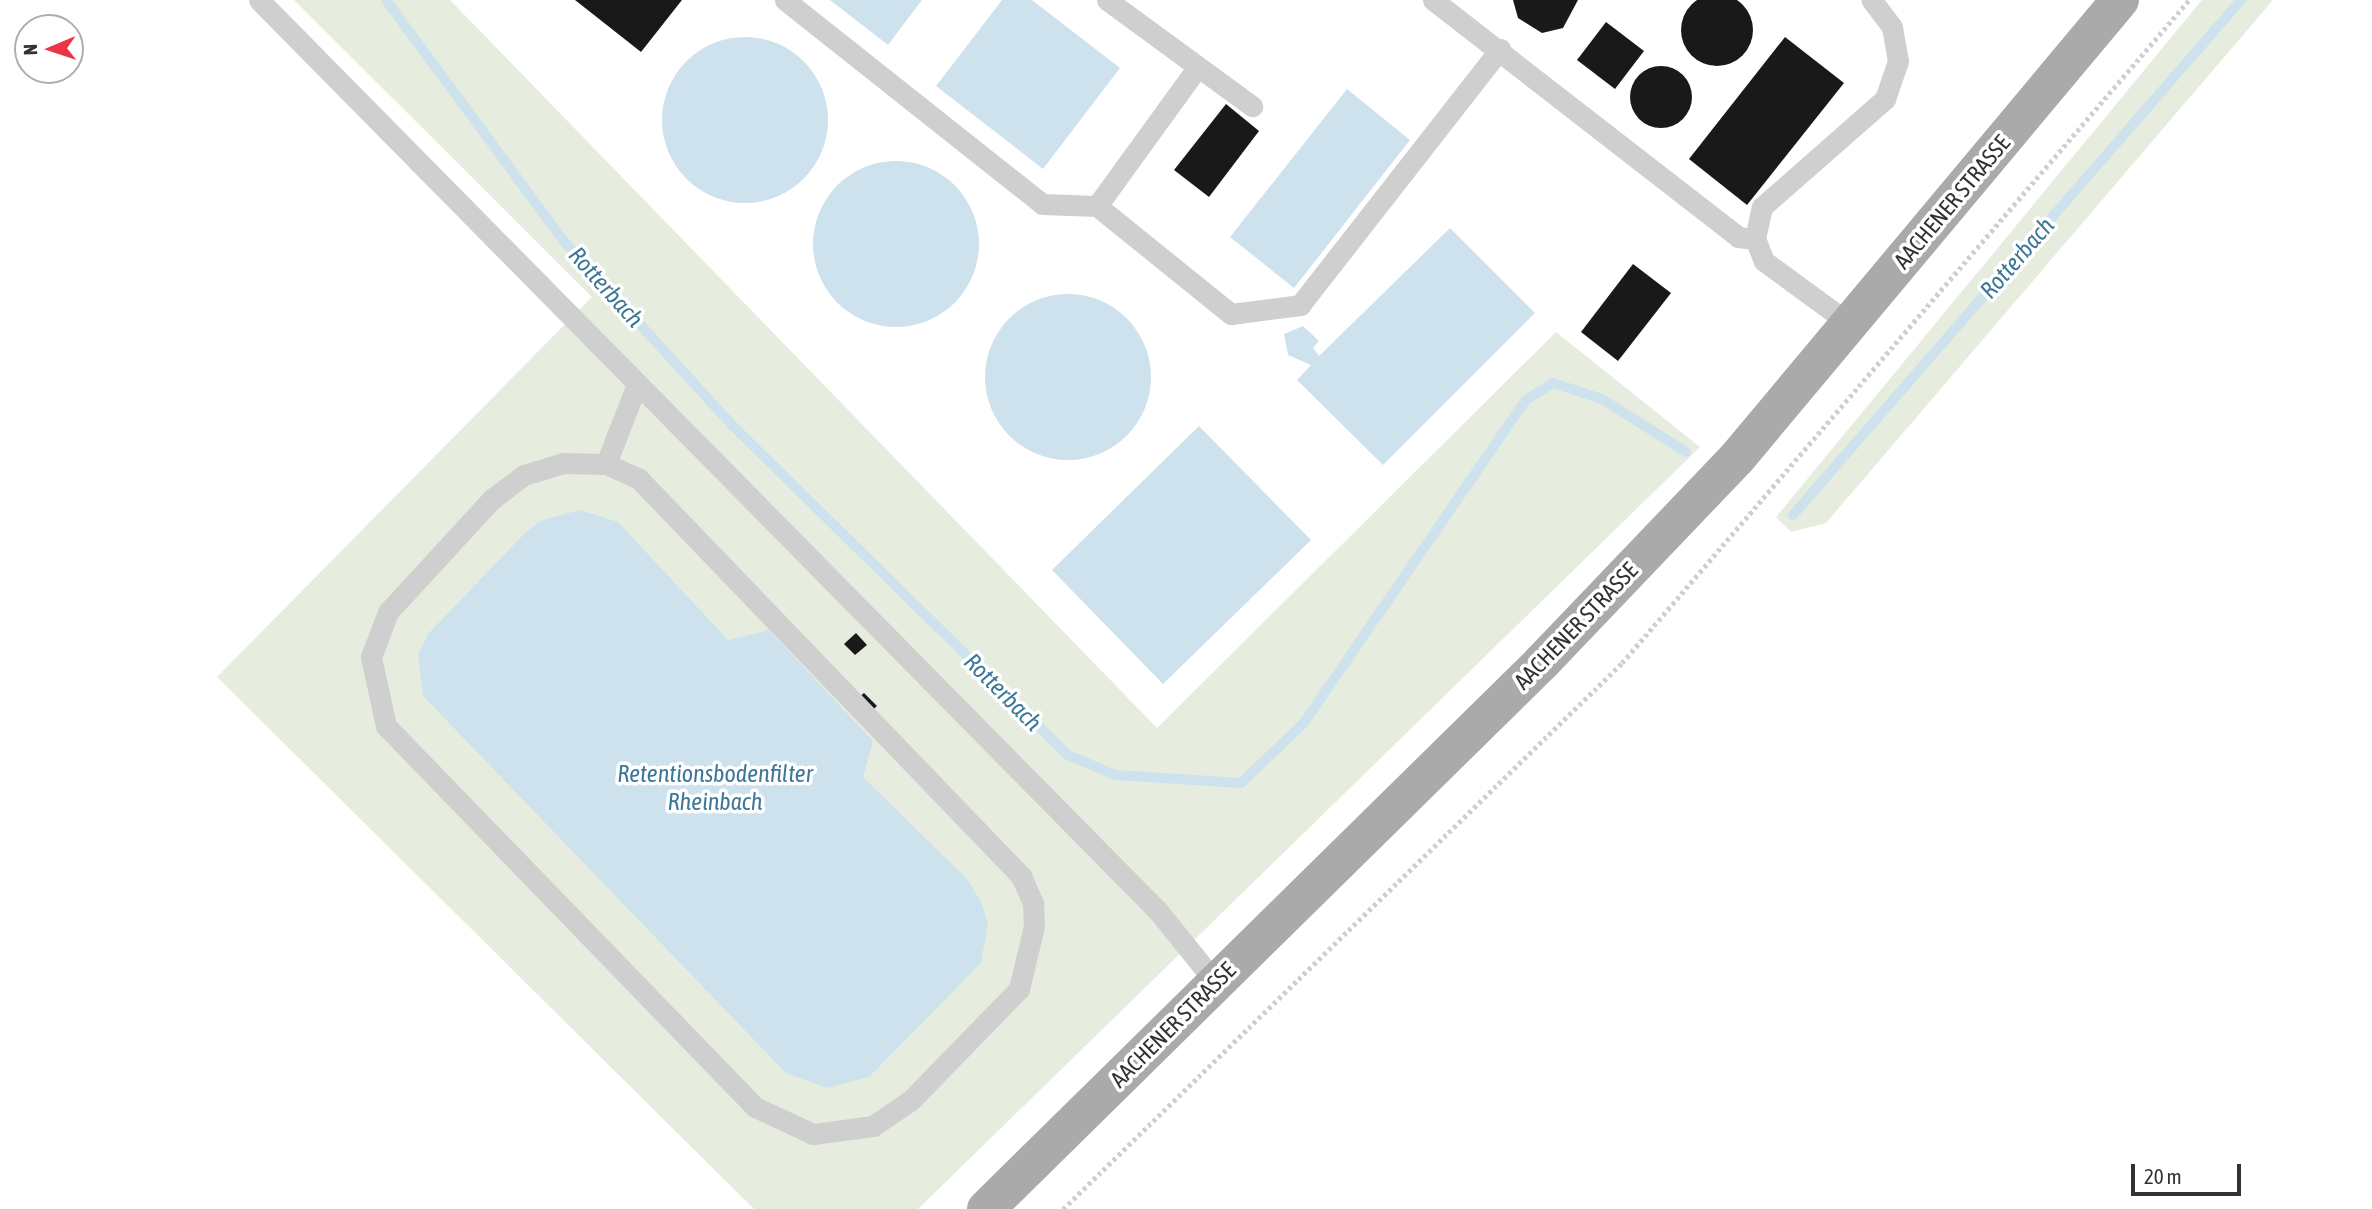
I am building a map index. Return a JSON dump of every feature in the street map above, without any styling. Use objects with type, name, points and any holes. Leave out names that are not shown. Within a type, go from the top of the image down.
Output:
[{"type":"main road","name":"AACHENER STRASSE","points":[[986,1209],[1542,662],[1737,458],[2120,0]]},
{"type":"lane","points":[[259,0],[1158,911],[1216,983]]},
{"type":"lane","points":[[785,0],[1042,204],[1097,206],[1231,314],[1300,305],[1500,49]]},
{"type":"lane","points":[[1107,0],[1196,69],[1252,106]]},
{"type":"lane","points":[[1433,0],[1500,49],[1738,237],[1755,239]]},
{"type":"lane","points":[[1850,324],[1764,261],[1755,239],[1762,207],[1885,99],[1898,61],[1892,27],[1872,0]]},
{"type":"lane","points":[[1097,206],[1196,69]]},
{"type":"lane","points":[[607,464],[637,384]]},
{"type":"lane","points":[[563,463],[607,464],[639,478],[997,845],[1033,903],[1032,948],[1019,989],[911,1100],[873,1126],[813,1133],[755,1107],[401,745],[377,704],[371,657],[380,626],[431,562],[524,475],[563,463]]},
{"type":"shaded area","points":[[294,0],[450,0],[1157,728],[1556,332],[1700,447],[918,1209],[754,1209],[217,677],[592,297]]},
{"type":"shaded area","points":[[2202,0],[2273,0],[1826,523],[1791,532],[1776,517]]},
{"type":"water","points":[[830,0],[922,0],[888,45]]},
{"type":"water","points":[[1002,0],[1032,0],[1120,68],[1043,169],[936,86]]},
{"type":"water","points":[[745,37],[777,43],[804,61],[822,88],[828,120],[822,152],[804,179],[777,197],[745,203],[713,197],[686,179],[668,152],[662,120],[668,88],[686,61],[713,43]]},
{"type":"water","points":[[1347,89],[1410,140],[1294,288],[1230,237]]},
{"type":"water","points":[[896,161],[928,167],[955,185],[973,212],[979,244],[973,276],[955,303],[928,321],[896,327],[864,321],[837,303],[819,276],[813,244],[819,212],[837,185],[864,167]]},
{"type":"water","points":[[1450,228],[1535,313],[1383,465],[1297,380],[1311,365],[1288,355],[1284,334],[1303,326],[1319,341],[1313,348],[1319,356]]},
{"type":"water","points":[[1068,294],[1100,300],[1127,318],[1145,345],[1151,377],[1145,409],[1127,436],[1100,454],[1068,460],[1036,454],[1009,436],[991,409],[985,377],[991,345],[1009,318],[1036,300]]},
{"type":"water","points":[[1199,426],[1311,540],[1163,684],[1052,570]]},
{"type":"water","name":"Retentionsbodenfilter Rheinbach","points":[[580,510],[618,522],[728,640],[769,630],[873,741],[863,777],[967,879],[981,902],[988,923],[981,963],[869,1077],[827,1088],[786,1073],[423,696],[418,654],[429,633],[526,532],[540,521]]},
{"type":"building","points":[[1724,-6],[1743,4],[1751,16],[1751,44],[1743,56],[1731,64],[1710,66],[1691,56],[1683,44],[1681,23],[1691,4],[1703,-4]]},
{"type":"building","points":[[575,0],[682,0],[641,52]]},
{"type":"building","points":[[1513,0],[1578,0],[1563,28],[1542,33],[1518,18]]},
{"type":"building","points":[[1606,22],[1644,51],[1615,89],[1577,60]]},
{"type":"building","points":[[1785,37],[1844,83],[1747,205],[1689,159]]},
{"type":"building","points":[[1661,66],[1683,75],[1692,97],[1683,119],[1661,128],[1639,119],[1630,97],[1639,75]]},
{"type":"building","points":[[1226,104],[1259,131],[1209,197],[1174,170]]},
{"type":"building","points":[[1633,264],[1671,293],[1618,361],[1581,332]]},
{"type":"building","points":[[856,633],[867,645],[855,655],[844,644]]},
{"type":"building","points":[[864,693],[877,706],[870,712],[857,699]]},
{"type":"waterway","name":"Rotterbach","points":[[386,0],[563,240],[732,425],[1068,755],[1115,775],[1241,783],[1303,724],[1526,400],[1553,383],[1602,399],[1686,452]]},
{"type":"waterway","name":"Rotterbach","points":[[1793,515],[2241,0]]}]
